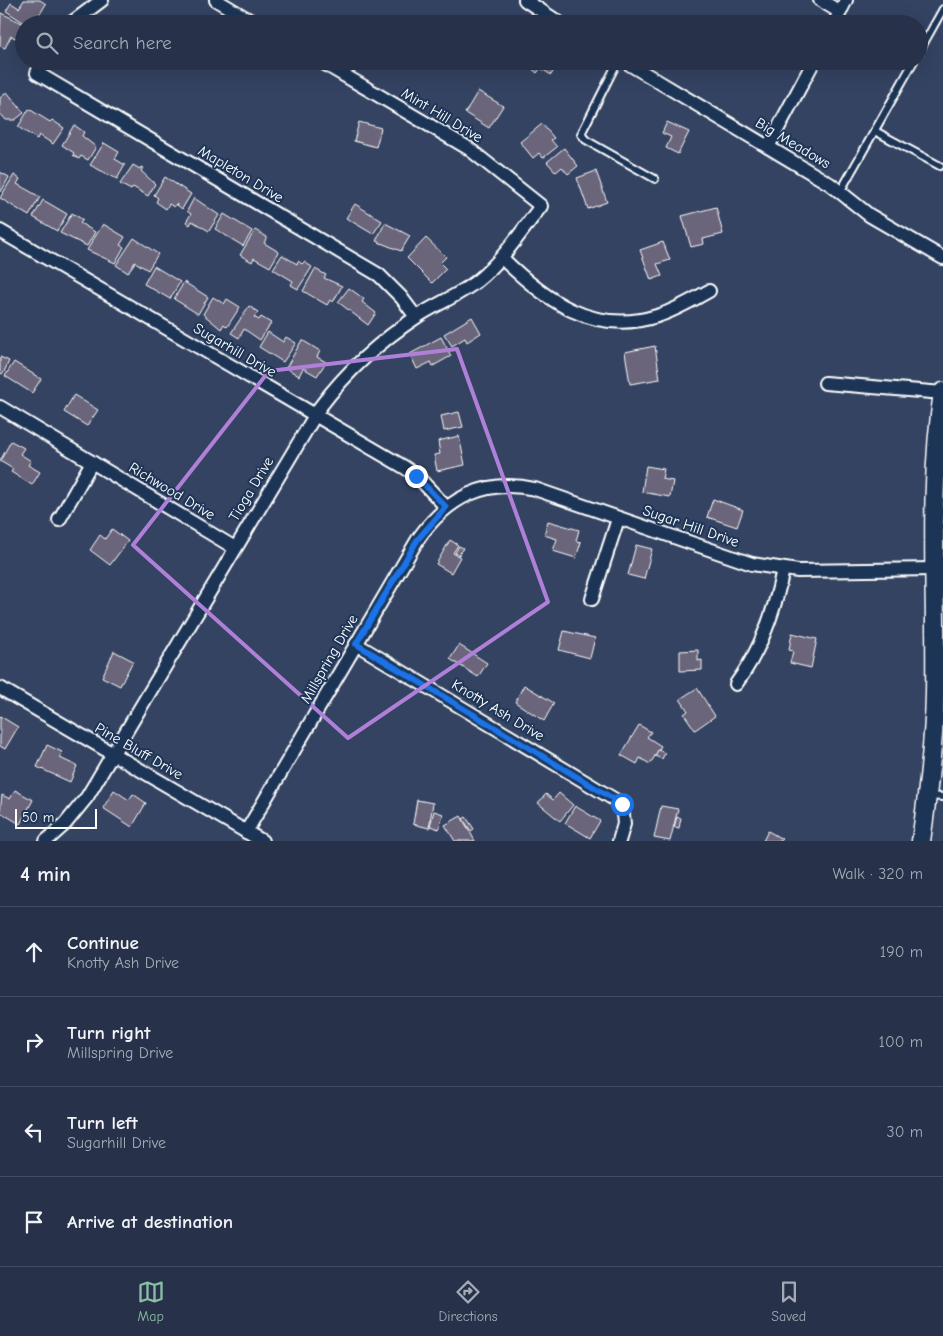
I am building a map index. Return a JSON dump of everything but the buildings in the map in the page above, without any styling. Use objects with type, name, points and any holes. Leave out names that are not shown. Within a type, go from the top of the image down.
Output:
[{"type":"main road","points":[[921,841],[935,796],[933,740],[939,682],[939,469],[943,392]]},
{"type":"street","points":[[82,15],[102,0]]},
{"type":"street","points":[[216,0],[241,15]]},
{"type":"street","points":[[525,0],[547,15]]},
{"type":"street","points":[[820,0],[840,12]]},
{"type":"street","points":[[838,15],[846,0]]},
{"type":"street","name":"Mapleton Drive","points":[[38,70],[37,73],[378,275],[401,297],[416,317]]},
{"type":"street","name":"Mint Hill Drive","points":[[335,70],[468,148],[541,206]]},
{"type":"street","name":"Big Meadows","points":[[639,70],[840,192],[869,215],[943,258]]},
{"type":"street","points":[[768,147],[809,70]]},
{"type":"street","name":"Tioga Drive","points":[[46,841],[64,824],[87,796],[315,415],[350,370],[416,317],[462,291],[502,258],[541,206]]},
{"type":"street","name":"Sugarhill Drive","points":[[0,231],[416,476],[446,507]]},
{"type":"street","points":[[502,258],[532,287],[556,304],[569,310],[612,321],[643,320],[658,316],[709,291]]},
{"type":"street","points":[[825,383],[943,392]]},
{"type":"street","name":"Richwood Drive","points":[[0,407],[235,548]]},
{"type":"street","points":[[59,520],[92,462]]},
{"type":"street","name":"Sugar Hill Drive","points":[[446,507],[480,490],[513,485],[534,488],[726,556],[782,569],[816,571],[939,570]]},
{"type":"street","name":"Millspring Drive","points":[[246,832],[418,539],[446,507]]},
{"type":"street","points":[[592,599],[618,519]]},
{"type":"street","points":[[736,684],[759,649],[778,595],[782,569]]},
{"type":"street","name":"Knotty Ash Drive","points":[[356,644],[622,804],[624,824],[620,841]]},
{"type":"street","name":"Pine Bluff Drive","points":[[0,688],[262,841]]},
{"type":"lane","points":[[928,36],[943,9]]},
{"type":"lane","points":[[613,70],[581,134],[586,140],[655,179]]},
{"type":"lane","points":[[840,192],[909,70]]},
{"type":"lane","points":[[876,131],[940,166]]},
{"type":"highlighted area","points":[[457,349],[548,602],[348,738],[133,545],[269,371]]},
{"type":"route","points":[[416,476],[446,507],[428,525],[418,539],[356,644],[622,804]]}]
